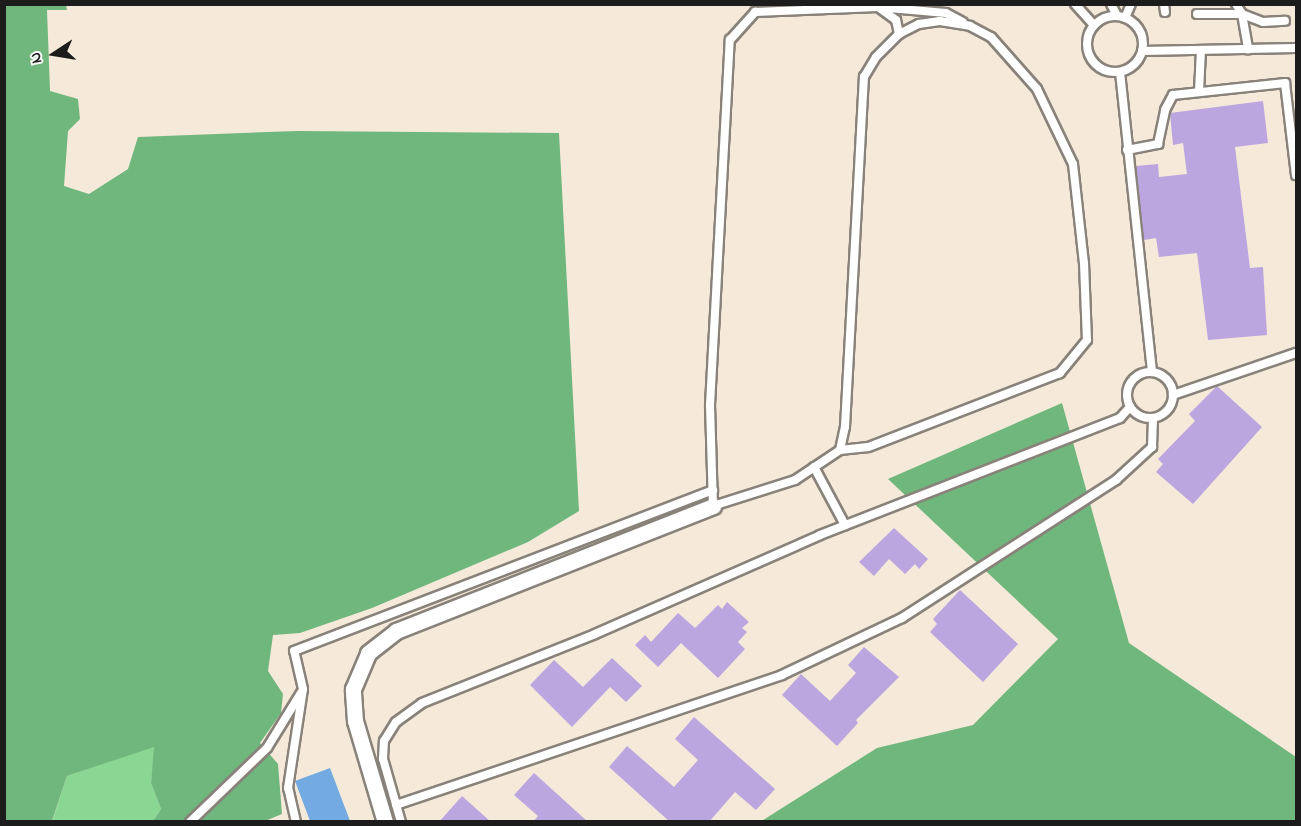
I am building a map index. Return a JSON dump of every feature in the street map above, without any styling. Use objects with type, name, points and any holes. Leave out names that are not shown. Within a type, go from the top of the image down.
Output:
[{"type":"street","points":[[385,822],[355,721],[353,689],[368,653],[396,631],[713,498]]},
{"type":"lane","points":[[1075,4],[1094,25]]},
{"type":"lane","points":[[1111,4],[1121,17],[1142,35],[1142,51],[1134,65],[1120,72],[1103,70],[1090,58],[1087,41],[1094,25],[1121,17],[1131,4]]},
{"type":"lane","points":[[1236,4],[1242,14],[1248,49]]},
{"type":"lane","points":[[878,7],[896,20],[899,34]]},
{"type":"lane","points":[[296,822],[288,788],[303,689],[294,651],[713,498],[795,480],[840,450],[868,447],[1060,373],[1087,340],[1084,263],[1073,164],[1037,89],[991,38],[945,13],[878,7],[755,12],[730,40],[710,405],[713,498]]},
{"type":"lane","points":[[1197,14],[1242,14],[1263,22],[1285,21]]},
{"type":"lane","points":[[840,450],[846,427],[864,77],[876,57],[899,34],[919,24],[940,21],[970,26]]},
{"type":"lane","points":[[1142,51],[1296,48]]},
{"type":"lane","points":[[1199,92],[1201,50]]},
{"type":"lane","points":[[1120,72],[1126,150],[1152,372]]},
{"type":"lane","points":[[1126,150],[1158,144],[1165,110],[1173,95],[1285,83],[1296,175]]},
{"type":"lane","points":[[1173,395],[1165,377],[1152,372],[1138,375],[1128,386],[1130,407],[1140,416],[1153,418],[1165,413],[1173,395],[1296,353]]},
{"type":"lane","points":[[401,822],[383,759],[384,741],[396,722],[422,703],[595,634],[845,525],[1120,418],[1130,407]]},
{"type":"lane","points":[[396,805],[782,675],[902,618],[1116,480],[1152,447],[1153,418]]},
{"type":"lane","points":[[814,467],[845,525]]},
{"type":"lane","points":[[189,822],[267,748],[303,689]]},
{"type":"green space","points":[[5,5],[66,5],[67,10],[47,10],[50,91],[78,99],[80,119],[68,131],[64,186],[89,194],[128,169],[138,137],[297,131],[559,133],[579,511],[528,542],[372,608],[300,633],[273,635],[268,671],[283,694],[281,713],[260,743],[278,764],[282,814],[265,821],[153,821],[161,809],[151,783],[154,747],[67,776],[52,821],[5,822]]},
{"type":"green space","points":[[1062,403],[1129,643],[1296,757],[1296,821],[760,822],[877,748],[973,725],[1058,639],[888,479]]},
{"type":"green space","points":[[155,746],[151,783],[161,809],[153,821],[52,822],[67,776]]},
{"type":"water","points":[[330,768],[350,821],[310,821],[295,781]]},
{"type":"building","points":[[1263,101],[1268,143],[1235,147],[1250,268],[1263,267],[1267,335],[1208,340],[1197,253],[1159,257],[1156,238],[1144,240],[1136,166],[1158,164],[1159,177],[1187,174],[1183,143],[1173,145],[1170,113]]},
{"type":"building","points":[[1217,386],[1262,427],[1193,504],[1156,472],[1163,464],[1158,459],[1195,421],[1189,414]]},
{"type":"building","points":[[894,528],[928,559],[919,569],[915,564],[905,574],[889,559],[874,576],[859,562]]},
{"type":"building","points":[[960,590],[1018,644],[983,682],[930,632],[937,624],[933,619]]},
{"type":"building","points":[[727,602],[749,622],[742,628],[747,632],[738,642],[745,649],[718,678],[681,643],[658,667],[635,645],[645,635],[651,642],[678,613],[695,628],[718,605],[722,609]]},
{"type":"building","points":[[864,647],[899,677],[856,720],[858,723],[837,746],[782,695],[801,674],[830,701],[856,673],[848,665]]},
{"type":"building","points":[[612,658],[642,686],[626,702],[610,687],[572,727],[530,685],[554,660],[583,687]]},
{"type":"building","points":[[694,717],[775,789],[756,810],[735,792],[709,822],[670,822],[609,767],[627,746],[674,787],[698,760],[675,739]]},
{"type":"building","points":[[534,773],[588,822],[533,822],[538,816],[514,795]]},
{"type":"building","points":[[462,796],[491,822],[439,822]]}]
